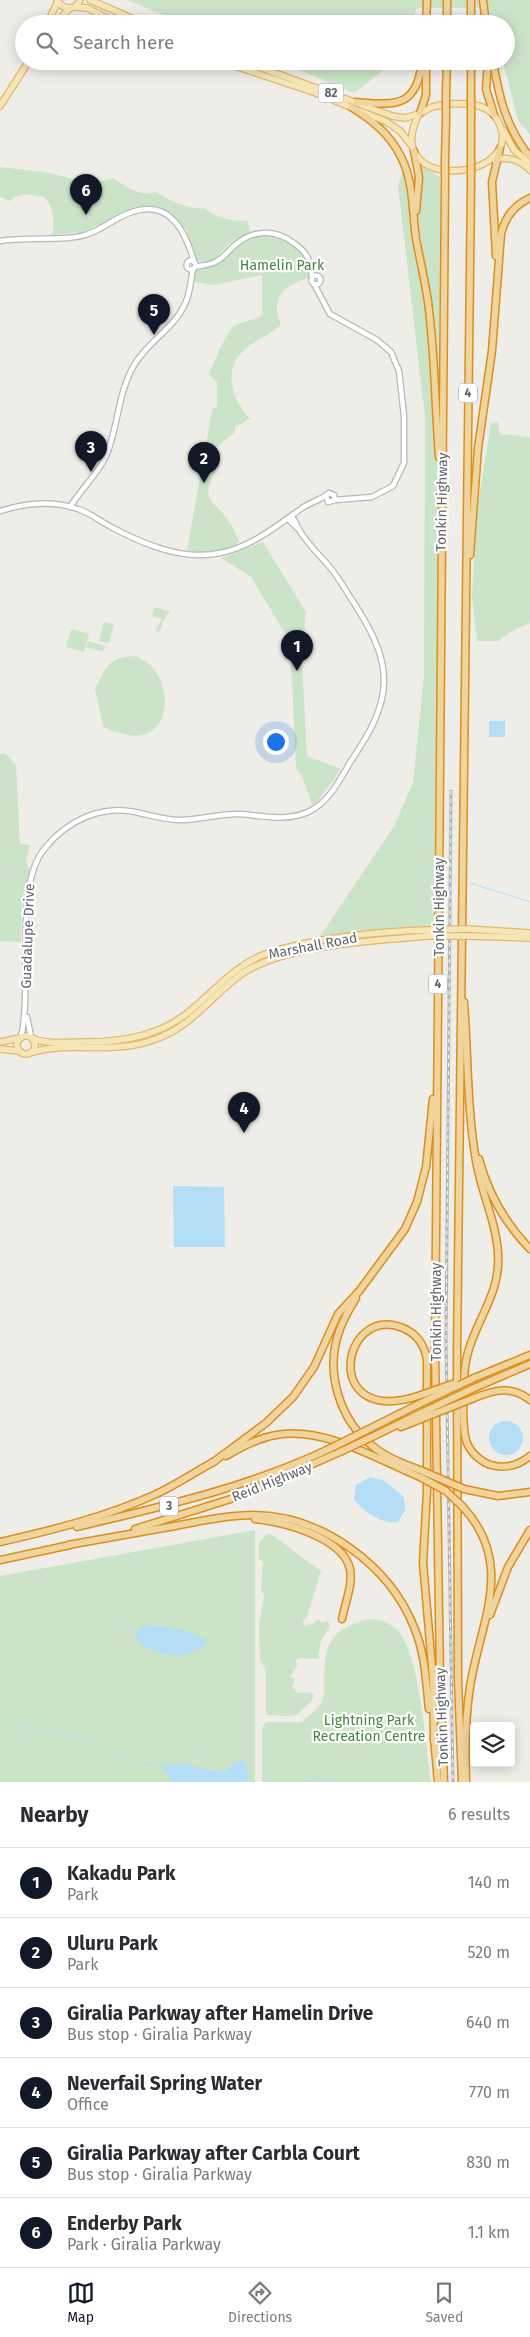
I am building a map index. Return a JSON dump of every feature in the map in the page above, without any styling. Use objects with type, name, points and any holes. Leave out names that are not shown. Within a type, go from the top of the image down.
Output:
[{"type":"highway","points":[[426,15],[427,0]]},
{"type":"highway","points":[[447,0],[447,15]]},
{"type":"highway","points":[[471,0],[471,15]]},
{"type":"highway","points":[[483,0],[485,15]]},
{"type":"highway","points":[[353,104],[382,105],[401,101],[410,95],[417,84],[420,70]]},
{"type":"highway","points":[[419,114],[426,95],[426,70]]},
{"type":"highway","name":"Tonkin Highway","points":[[444,1782],[440,1680],[436,1352],[446,70]]},
{"type":"highway","name":"Tonkin Highway","points":[[462,1782],[458,1680],[457,1381],[471,70]]},
{"type":"highway","points":[[488,70],[487,95],[494,114]]},
{"type":"highway","points":[[494,70],[499,98],[507,120],[516,139],[530,157]]},
{"type":"highway","points":[[353,104],[378,125],[391,140],[401,156],[409,179],[430,322],[442,497]]},
{"type":"highway","points":[[497,285],[492,182],[500,148]]},
{"type":"highway","points":[[414,151],[420,177],[415,225]]},
{"type":"highway","points":[[465,601],[478,448],[492,351],[504,223],[514,208],[530,198]]},
{"type":"highway","points":[[212,1463],[266,1423],[293,1397],[314,1366],[338,1314],[360,1290],[405,1230],[422,1184],[428,1149],[434,1090],[438,951]]},
{"type":"highway","points":[[461,951],[472,1123],[477,1170],[496,1233],[498,1266],[491,1300],[466,1357],[464,1370],[465,1436],[469,1447],[476,1456],[491,1465],[502,1467],[514,1465],[530,1456]]},
{"type":"highway","points":[[472,1123],[480,1162],[489,1188],[508,1223],[530,1249]]},
{"type":"highway","points":[[360,1290],[345,1316],[336,1341],[333,1367],[338,1394],[348,1418],[365,1439],[386,1456],[420,1474],[446,1491],[464,1507],[482,1534],[491,1561],[492,1589],[469,1689],[466,1782]]},
{"type":"highway","points":[[434,1740],[432,1671],[423,1563],[427,1491],[426,1354],[418,1339],[410,1332],[388,1325],[376,1327],[362,1336],[352,1351],[350,1368],[353,1379],[363,1393],[373,1399],[390,1403],[421,1395],[474,1377],[530,1355]]},
{"type":"highway","points":[[421,1416],[474,1388],[530,1364]]},
{"type":"highway","name":"Reid Highway","points":[[0,1543],[160,1508],[210,1494],[284,1468],[331,1448],[474,1377]]},
{"type":"highway","points":[[421,1416],[492,1391],[504,1390],[520,1394],[530,1400]]},
{"type":"highway","name":"Reid Highway","points":[[0,1560],[125,1533],[212,1506],[286,1477],[421,1416]]},
{"type":"highway","points":[[0,1543],[66,1526],[123,1508],[169,1488],[212,1463],[267,1437],[286,1434],[306,1434],[334,1441],[464,1489],[498,1496],[530,1492]]},
{"type":"highway","points":[[199,1521],[256,1515],[292,1521],[323,1532],[342,1543],[373,1568],[397,1595],[415,1628],[424,1662],[438,1782]]},
{"type":"highway","points":[[199,1521],[237,1518],[273,1522],[309,1533],[334,1546],[347,1562],[350,1575],[342,1619]]},
{"type":"highway","name":"3","points":[[68,1545],[199,1521]]},
{"type":"highway","points":[[484,1630],[513,1557],[530,1530]]},
{"type":"main road","points":[[65,15],[80,0]]},
{"type":"main road","points":[[90,0],[124,15]]},
{"type":"main road","points":[[51,15],[57,1],[61,6],[87,8],[101,15]]},
{"type":"main road","points":[[0,106],[23,70]]},
{"type":"main road","name":"82","points":[[248,70],[396,117],[405,118],[419,114]]},
{"type":"main road","name":"82","points":[[266,70],[353,104],[396,128],[408,139],[414,151]]},
{"type":"main road","points":[[530,163],[514,150],[494,114],[481,107],[460,104],[437,106],[419,114],[412,130],[414,151],[426,164],[445,170],[469,170],[497,159],[513,159],[530,170]]},
{"type":"main road","points":[[489,163],[500,148],[502,135],[499,122]]},
{"type":"main road","name":"Marshall Road","points":[[32,1037],[49,1042],[107,1042],[143,1036],[168,1026],[184,1016],[234,971],[264,954],[321,941],[428,933],[530,933]]},
{"type":"main road","name":"Marshall Road","points":[[33,1052],[49,1049],[117,1048],[145,1043],[163,1036],[188,1022],[232,982],[267,961],[322,948],[428,933]]},
{"type":"main road","name":"Marshall Road","points":[[468,933],[530,938]]},
{"type":"main road","points":[[0,1042],[32,1037],[36,1044],[33,1052],[26,1054],[19,1051],[0,1049]]},
{"type":"main road","points":[[19,1051],[17,1043],[20,1038]]},
{"type":"street","points":[[0,241],[23,238],[72,237],[88,234],[132,212],[143,210],[164,214],[178,224],[186,235],[191,251],[190,291],[184,307],[142,353],[132,368],[124,388],[107,453],[102,465],[70,507]]},
{"type":"street","points":[[0,510],[41,503],[78,508],[141,542],[192,555],[217,554],[238,548],[265,535],[315,501],[326,498],[330,493],[334,497],[372,497],[393,486],[402,472],[405,452],[404,416],[399,372],[394,357],[384,345],[330,314],[314,284],[309,257],[301,248],[282,235],[269,233],[251,235],[235,245],[218,261],[202,265],[192,265]]},
{"type":"street","points":[[312,268],[318,276],[319,293]]},
{"type":"street","points":[[312,277],[318,276]]},
{"type":"street","points":[[314,284],[319,282]]},
{"type":"street","points":[[78,508],[79,494]]},
{"type":"street","points":[[326,498],[331,502],[334,497]]},
{"type":"street","name":"Guadalupe Drive","points":[[20,1038],[26,1010],[30,880],[42,851],[58,834],[76,820],[103,811],[113,810],[129,811],[162,819],[180,820],[222,814],[280,818],[297,816],[311,811],[329,797],[370,730],[382,697],[383,675],[377,646],[371,630],[342,584],[290,517]]},
{"type":"street","name":"Guadalupe Drive","points":[[26,1010],[32,1037]]},
{"type":"green space","points":[[127,0],[530,0],[530,134],[518,121],[505,70],[515,70],[515,15],[491,15],[489,8],[417,8],[414,15],[163,15]]},
{"type":"green space","points":[[299,70],[383,70],[354,93]]},
{"type":"green space","points":[[405,165],[414,222],[418,167],[422,166],[440,177],[438,930],[316,942],[394,826],[413,783],[424,675],[425,418],[398,185]]},
{"type":"green space","points":[[0,167],[44,172],[85,182],[113,178],[128,188],[139,192],[156,192],[185,206],[204,208],[225,218],[248,221],[250,231],[233,241],[217,256],[208,261],[195,260],[187,230],[170,214],[160,210],[135,208],[83,232],[52,235],[53,215],[50,205],[44,197],[22,195],[10,201],[0,197]]},
{"type":"green space","name":"Hamelin Park","points":[[261,234],[279,237],[292,244],[302,255],[311,271],[308,278],[292,285],[280,296],[277,310],[280,326],[248,347],[237,358],[231,376],[232,385],[238,403],[250,419],[235,427],[235,432],[209,453],[216,472],[208,489],[209,495],[231,525],[239,541],[237,545],[219,550],[200,552],[187,550],[212,410],[217,406],[217,382],[209,374],[221,346],[233,326],[259,317],[262,314],[262,275],[214,285],[195,282],[194,272],[197,268],[214,265],[237,245],[248,238]]},
{"type":"green space","points":[[498,422],[500,434],[530,437],[530,623],[512,631],[498,641],[477,641],[472,597],[477,510],[491,423]]},
{"type":"green space","points":[[263,542],[306,612],[305,652],[302,664],[307,756],[341,769],[317,802],[312,805],[302,776],[296,768],[292,680],[286,635],[251,577],[221,558]]},
{"type":"green space","points":[[154,607],[171,612],[166,616],[159,632],[155,631],[162,619],[152,616]]},
{"type":"green space","points":[[104,622],[114,624],[109,643],[99,641]]},
{"type":"green space","points":[[71,629],[89,634],[84,652],[66,647]]},
{"type":"green space","points":[[88,641],[105,646],[103,652],[86,647]]},
{"type":"green space","points":[[136,656],[149,664],[158,675],[163,687],[164,713],[159,724],[151,732],[139,735],[118,733],[103,726],[95,689],[110,664],[119,658]]},
{"type":"green space","points":[[5,753],[16,765],[20,844],[30,845],[26,861],[30,871],[22,897],[21,942],[0,941],[0,754]]},
{"type":"green space","points":[[255,1530],[255,1782],[0,1782],[0,1576]]},
{"type":"green space","points":[[269,1533],[321,1571],[307,1617],[303,1620],[304,1626],[314,1623],[318,1619],[322,1623],[328,1621],[330,1626],[321,1641],[318,1659],[299,1658],[296,1660],[297,1666],[290,1677],[295,1679],[292,1686],[297,1693],[311,1692],[314,1696],[301,1712],[292,1716],[266,1715],[266,1671],[260,1659],[259,1623],[264,1596],[261,1589],[263,1562],[259,1559],[259,1546],[260,1541]]},
{"type":"green space","name":"Lightning Park Recreation Centre","points":[[368,1619],[389,1623],[399,1632],[406,1644],[412,1661],[421,1703],[431,1782],[262,1782],[262,1727],[266,1722],[302,1722],[317,1709],[324,1696],[325,1664],[329,1645],[333,1638],[346,1627]]},
{"type":"water","points":[[489,721],[505,721],[505,737],[489,737]]},
{"type":"water","points":[[173,1186],[224,1187],[225,1247],[174,1247]]},
{"type":"water","points":[[506,1421],[513,1422],[518,1426],[522,1431],[522,1445],[518,1450],[513,1454],[506,1455],[499,1454],[494,1450],[490,1445],[489,1438],[490,1431],[494,1426],[499,1422]]},
{"type":"water","points":[[370,1477],[383,1480],[404,1497],[405,1510],[398,1522],[386,1521],[373,1516],[354,1499],[356,1485]]},
{"type":"water","points":[[146,1625],[184,1631],[206,1640],[207,1643],[205,1646],[181,1655],[167,1655],[153,1651],[137,1640],[136,1635],[138,1631]]},
{"type":"water","points":[[242,1760],[248,1769],[248,1780],[246,1782],[173,1782],[162,1766],[177,1764],[224,1772],[234,1763]]},
{"type":"waterway","points":[[426,869],[435,871]]},
{"type":"waterway","points":[[470,883],[530,902]]},
{"type":"waterway","points":[[0,1712],[15,1722],[83,1741],[119,1758],[132,1762],[162,1766]]},
{"type":"waterway","points":[[303,1782],[319,1778],[327,1782]]},
{"type":"railway","points":[[451,791],[446,1340],[453,1782]]},
{"type":"place","name":"Enderby Park","points":[[86,215]]},
{"type":"place","name":"Giralia Parkway after Carbla Court","points":[[154,335]]},
{"type":"place","name":"Giralia Parkway after Hamelin Drive","points":[[91,472]]},
{"type":"place","name":"Uluru Park","points":[[204,483]]},
{"type":"place","name":"Kakadu Park","points":[[297,671]]},
{"type":"place","name":"Neverfail Spring Water","points":[[244,1133]]}]
